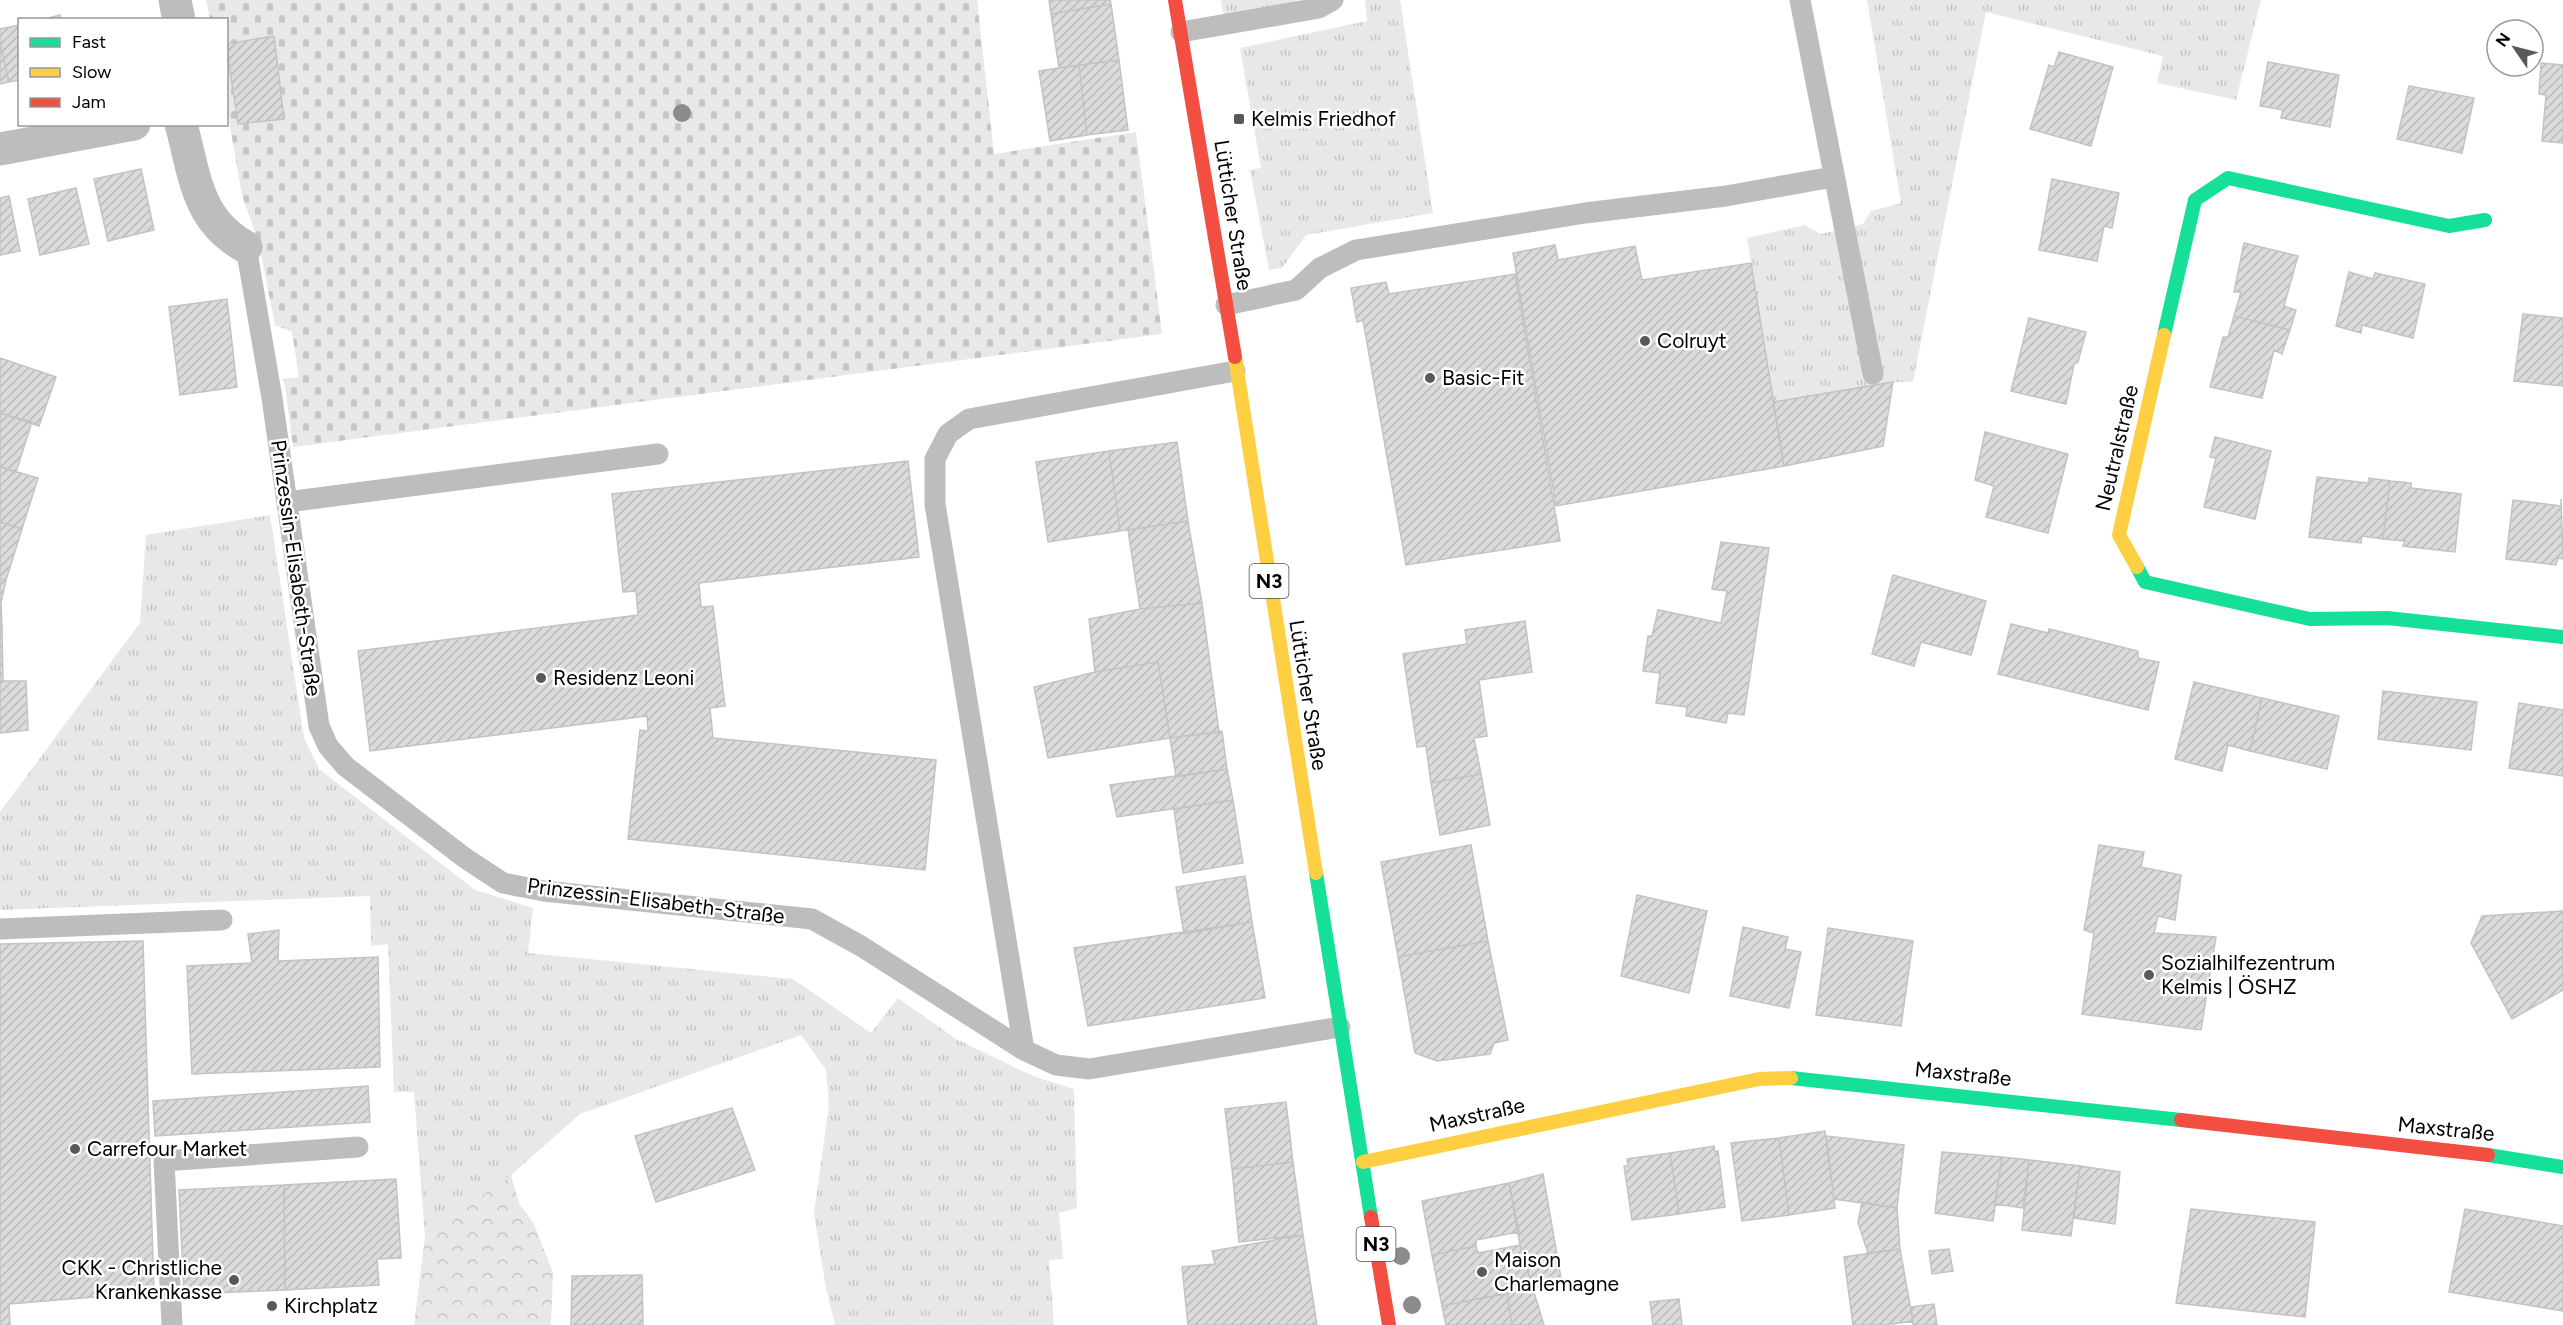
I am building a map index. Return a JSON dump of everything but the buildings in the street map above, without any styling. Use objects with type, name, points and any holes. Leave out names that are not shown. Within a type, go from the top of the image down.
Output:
[{"type":"street","points":[[175,0],[179,18]]},
{"type":"street","name":"Lütticher Straße","points":[[1175,0],[1389,1325]]},
{"type":"street","points":[[0,149],[123,126]]},
{"type":"street","points":[[182,126],[205,210],[228,237],[246,247]]},
{"type":"street","name":"Neutralstraße","points":[[2485,220],[2449,226],[2228,178],[2195,200],[2119,535],[2145,582],[2310,619],[2387,618],[2563,637]]},
{"type":"street","name":"Maxstraße","points":[[1363,1162],[1759,1078],[1803,1077],[2509,1157],[2563,1167]]},
{"type":"lane","points":[[1181,32],[1319,8],[1333,0]]},
{"type":"lane","points":[[1800,0],[1873,374]]},
{"type":"lane","points":[[1226,305],[1296,290],[1320,268],[1356,250],[1585,213],[1726,196],[1833,177]]},
{"type":"lane","name":"Prinzessin-Elisabeth-Straße","points":[[246,247],[272,398],[319,726],[328,746],[345,766],[465,858],[503,882],[544,891],[812,919],[861,946],[1024,1050],[1056,1065],[1089,1069],[1340,1027]]},
{"type":"lane","points":[[1024,1050],[948,592],[935,504],[935,459],[948,435],[969,419],[1235,371]]},
{"type":"lane","points":[[287,502],[658,454]]},
{"type":"lane","points":[[0,929],[222,920]]},
{"type":"lane","points":[[172,1325],[164,1161],[358,1147]]},
{"type":"green space","points":[[206,0],[977,0],[994,154],[1136,132],[1162,334],[293,447],[284,379],[299,377],[292,332],[275,325],[259,244],[242,195],[228,115],[228,18],[210,18]]},
{"type":"green space","points":[[1221,0],[1300,0],[1224,19]]},
{"type":"green space","points":[[1365,0],[1400,0],[1433,213],[1306,235],[1282,268],[1269,270],[1250,170],[1261,168],[1240,48],[1367,21]]},
{"type":"green space","points":[[1867,0],[2261,0],[2236,100],[2157,83],[2163,56],[1986,12],[1913,382],[1893,382],[1773,402],[1747,238],[1805,225],[1821,234],[1863,224],[1871,211],[1901,203]]},
{"type":"green space","points":[[270,515],[304,738],[319,769],[475,890],[533,908],[528,953],[793,979],[871,1033],[898,998],[956,1039],[1033,1076],[1074,1089],[1077,1208],[1059,1213],[1063,1259],[1049,1260],[1054,1325],[835,1325],[826,1288],[814,1214],[829,1105],[826,1070],[801,1035],[580,1114],[511,1175],[425,1236],[414,1092],[394,1092],[388,944],[371,946],[370,896],[0,910],[0,812],[140,623],[146,535]]},
{"type":"green space","points":[[511,1175],[519,1203],[534,1224],[553,1273],[551,1325],[414,1325],[425,1236]]},
{"type":"traffic: fast","points":[[2164,335],[2195,200],[2228,178],[2449,226],[2485,220]]},
{"type":"traffic: fast","points":[[2137,567],[2145,582],[2310,619],[2387,618],[2563,637]]},
{"type":"traffic: fast","points":[[1316,873],[1371,1217]]},
{"type":"traffic: fast","points":[[1791,1078],[2181,1120]]},
{"type":"traffic: fast","points":[[2488,1155],[2563,1167]]},
{"type":"traffic: slow","points":[[2137,567],[2119,535],[2164,335]]},
{"type":"traffic: slow","points":[[1235,357],[1316,873]]},
{"type":"traffic: slow","points":[[1363,1162],[1759,1079],[1791,1078]]},
{"type":"traffic: jam","points":[[1175,0],[1235,357]]},
{"type":"traffic: jam","points":[[2181,1120],[2488,1155]]},
{"type":"traffic: jam","points":[[1371,1217],[1389,1325]]},
{"type":"place","name":"Kelmis Friedhof","points":[[1239,119]]},
{"type":"place","name":"Colruyt","points":[[1645,341]]},
{"type":"place","name":"Basic-Fit","points":[[1430,378]]},
{"type":"place","name":"Residenz Leoni","points":[[541,678]]},
{"type":"place","name":"Sozialhilfezentrum Kelmis | ÖSHZ","points":[[2149,975]]},
{"type":"place","name":"Carrefour Market","points":[[75,1149]]},
{"type":"place","name":"Maison Charlemagne","points":[[1482,1272]]},
{"type":"place","name":"CKK - Christliche Krankenkasse","points":[[234,1280]]},
{"type":"place","name":"Kirchplatz","points":[[272,1306]]}]
